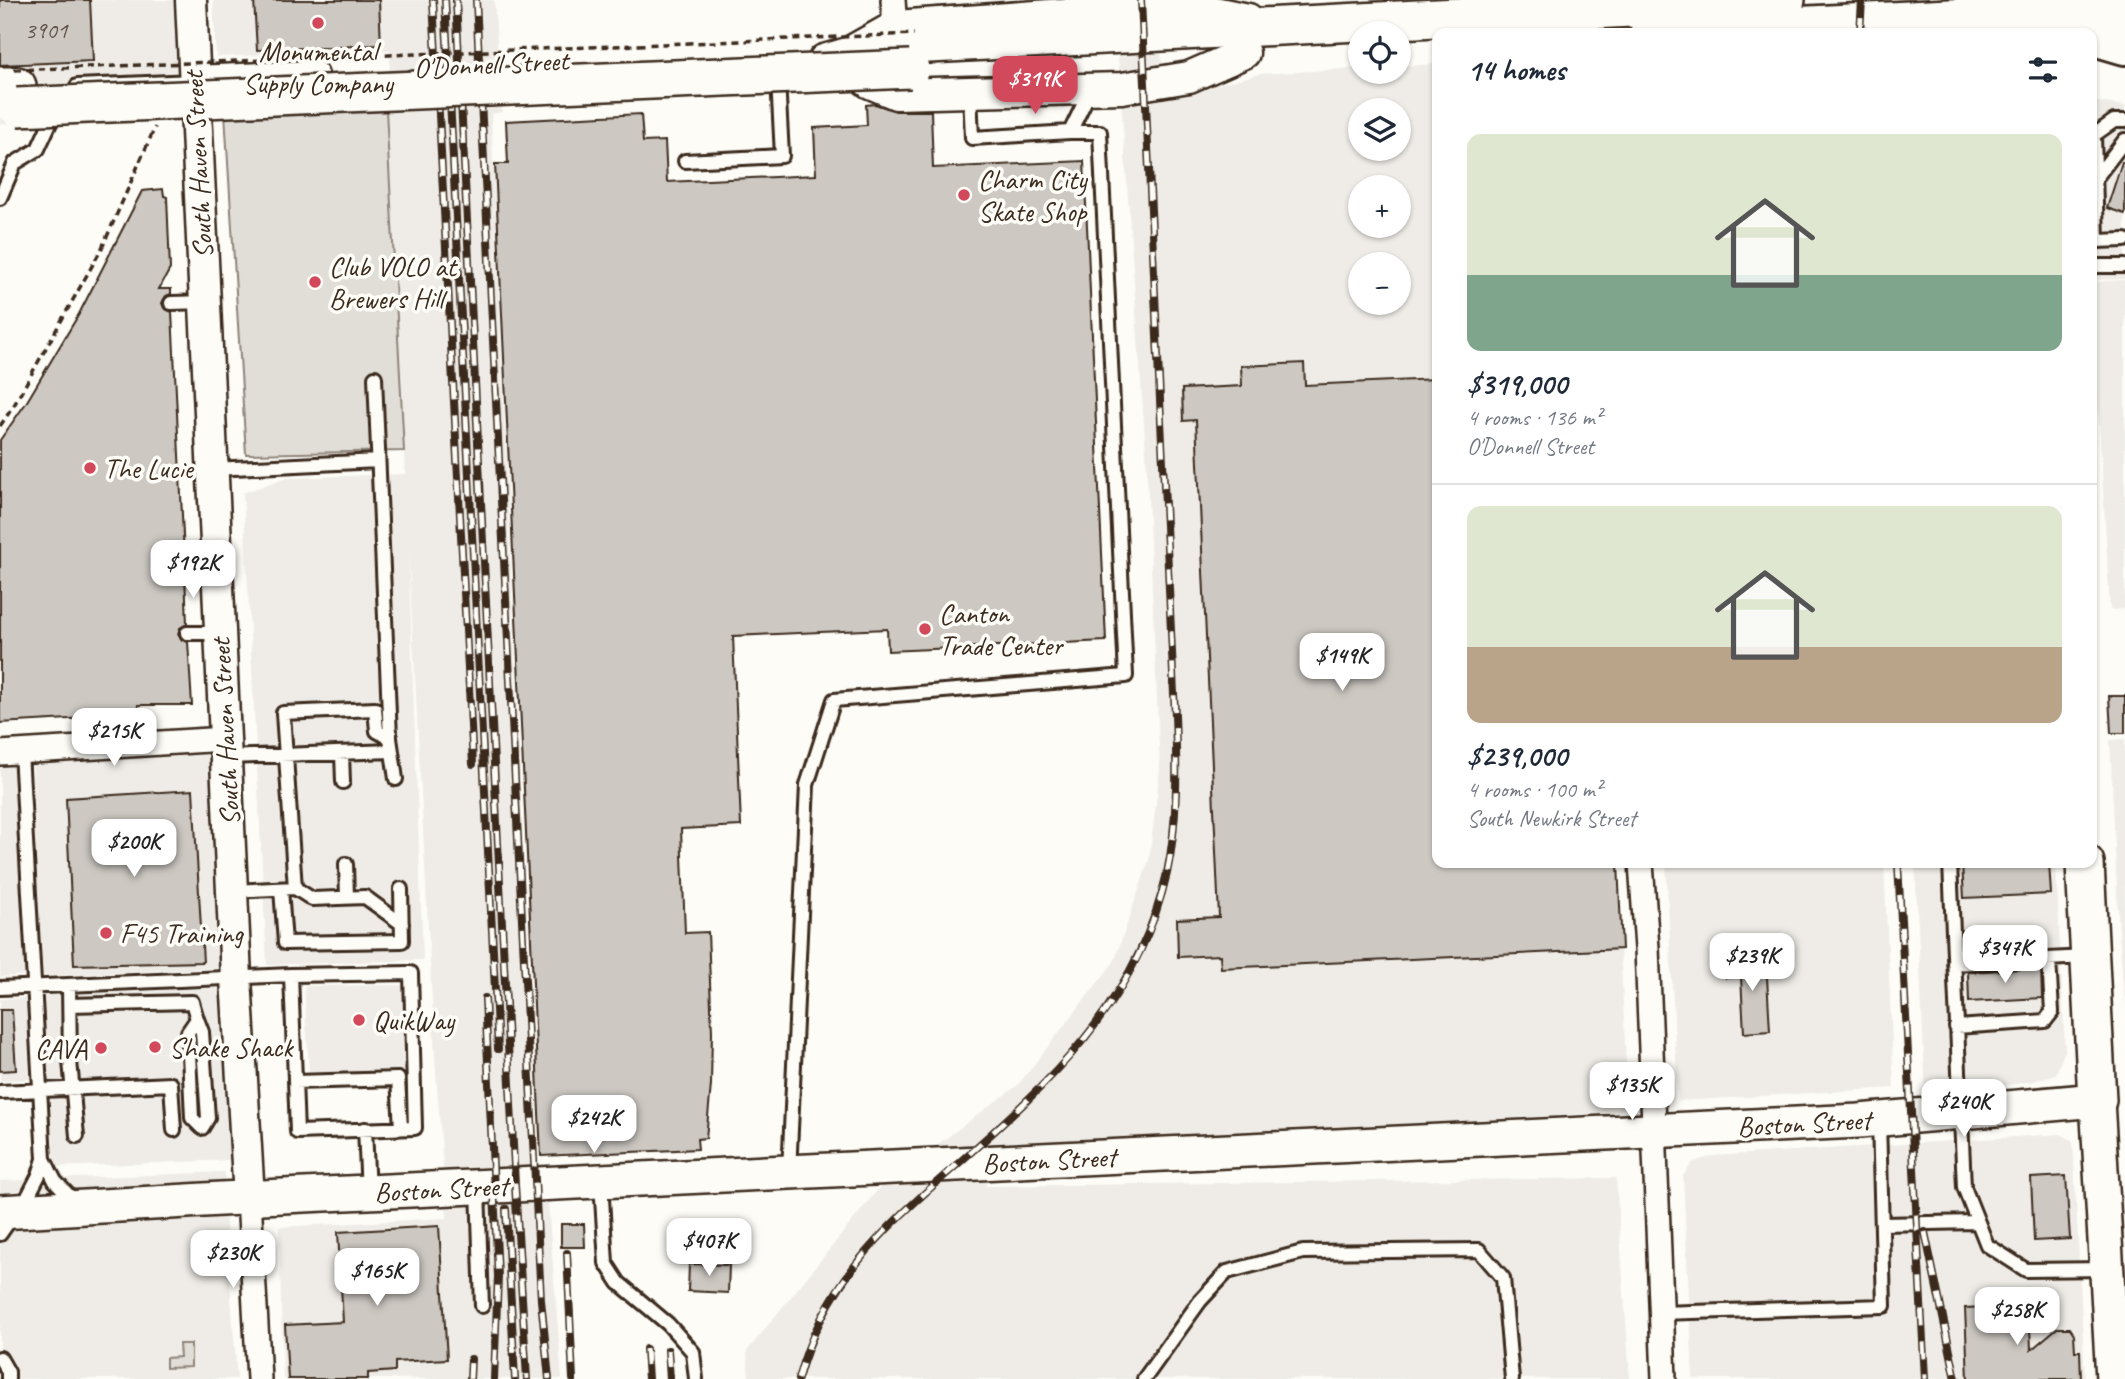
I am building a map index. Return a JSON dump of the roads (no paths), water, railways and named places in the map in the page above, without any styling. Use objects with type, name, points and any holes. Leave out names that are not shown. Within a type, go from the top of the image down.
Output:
[{"type":"highway","points":[[2043,16],[2074,28]]},
{"type":"highway","points":[[2097,36],[2125,45]]},
{"type":"main road","name":"O'Donnell Street","points":[[1411,26],[1596,14],[1760,11],[1915,15],[1988,8],[2043,16],[2125,9]]},
{"type":"main road","name":"O'Donnell Street","points":[[10,91],[1280,26],[1348,28]]},
{"type":"main road","name":"O'Donnell Street","points":[[903,45],[1244,53],[1348,34]]},
{"type":"main road","name":"O'Donnell Street","points":[[1411,38],[1432,43]]},
{"type":"main road","points":[[2085,868],[2090,957],[2116,1098],[2107,1269],[2113,1379]]},
{"type":"main road","name":"Boston Street","points":[[9,1217],[79,1207],[249,1198],[1879,1119],[2116,1098]]},
{"type":"street","name":"South Haven Street","points":[[191,0],[236,978],[259,1379]]},
{"type":"street","name":"O'Donnell Street","points":[[194,80],[824,60],[847,65],[870,83],[903,45]]},
{"type":"street","name":"O'Donnell Street","points":[[824,60],[848,53],[903,45],[970,92],[1122,88],[1189,77],[1244,53]]},
{"type":"street","points":[[11,753],[226,748]]},
{"type":"street","points":[[1641,868],[1664,1379]]},
{"type":"lane","points":[[685,160],[782,156],[777,61]]},
{"type":"lane","points":[[0,198],[15,163],[38,149],[66,87],[194,80]]},
{"type":"lane","points":[[1070,132],[1091,89]]},
{"type":"lane","points":[[789,1173],[807,785],[834,700],[1126,676],[1100,132],[972,138],[970,92]]},
{"type":"lane","points":[[2097,133],[2114,121],[2125,121]]},
{"type":"lane","points":[[2097,176],[2125,140]]},
{"type":"lane","points":[[2097,243],[2125,240]]},
{"type":"lane","points":[[2097,266],[2125,265]]},
{"type":"lane","points":[[172,303],[205,302]]},
{"type":"lane","points":[[375,377],[391,744],[396,779]]},
{"type":"lane","points":[[212,469],[379,461]]},
{"type":"lane","points":[[184,564],[217,563]]},
{"type":"lane","points":[[187,633],[220,633]]},
{"type":"lane","points":[[295,888],[283,713],[375,709],[377,731],[391,744]]},
{"type":"lane","points":[[226,748],[286,755],[342,753],[391,744]]},
{"type":"lane","points":[[9,1217],[39,1175],[44,1159],[36,986],[11,753]]},
{"type":"lane","points":[[342,753],[343,782]]},
{"type":"lane","points":[[346,864],[347,898]]},
{"type":"lane","points":[[1950,868],[1964,1187],[1976,1222],[1987,1245],[2026,1270],[2107,1269]]},
{"type":"lane","points":[[232,891],[295,888],[312,899],[365,897],[402,924]]},
{"type":"lane","points":[[281,889],[285,943],[402,941],[401,888]]},
{"type":"lane","points":[[1954,964],[2090,957]]},
{"type":"lane","points":[[1956,1027],[2045,1021],[2052,1012],[2049,959]]},
{"type":"lane","points":[[0,988],[291,975],[411,973],[415,1128],[297,1132],[291,975]]},
{"type":"lane","points":[[69,985],[72,1090],[77,1136]]},
{"type":"lane","points":[[70,1005],[192,1002],[197,1018],[188,1032],[192,1118],[202,1128]]},
{"type":"lane","points":[[295,1082],[398,1079],[401,1128]]},
{"type":"lane","points":[[0,1092],[171,1084],[174,1130]]},
{"type":"lane","points":[[1660,1313],[1884,1306],[1879,1119]]},
{"type":"lane","points":[[365,1129],[368,1192]]},
{"type":"lane","points":[[44,1159],[55,1181],[79,1207]]},
{"type":"lane","points":[[601,1182],[606,1263],[619,1283],[668,1324],[693,1352],[696,1379]]},
{"type":"lane","points":[[478,1187],[482,1306]]},
{"type":"lane","points":[[1882,1224],[1976,1222]]},
{"type":"lane","points":[[1144,1379],[1200,1301],[1227,1272],[1303,1252],[1479,1251],[1503,1278],[1512,1379]]},
{"type":"lane","points":[[0,1358],[8,1372],[8,1379]]},
{"type":"railway","points":[[433,0],[473,764]]},
{"type":"railway","points":[[445,0],[498,1049]]},
{"type":"railway","points":[[456,0],[527,1379]]},
{"type":"railway","points":[[476,0],[541,1300],[549,1379]]},
{"type":"railway","points":[[798,1379],[809,1345],[823,1315],[858,1262],[902,1215],[1022,1105],[1085,1038],[1134,963],[1153,920],[1167,873],[1175,814],[1176,735],[1141,0]]},
{"type":"railway","points":[[1860,28],[1862,0]]},
{"type":"railway","points":[[1898,868],[1925,1379]]},
{"type":"railway","points":[[485,998],[498,1276],[494,1379]]},
{"type":"railway","points":[[506,1209],[515,1379]]},
{"type":"railway","points":[[1925,1232],[1956,1379]]},
{"type":"railway","points":[[567,1253],[573,1379]]},
{"type":"railway","points":[[646,1349],[648,1379]]},
{"type":"railway","points":[[668,1350],[670,1379]]},
{"type":"railway","points":[[470,1379],[471,1359]]},
{"type":"place","name":"Monumental Supply Company","points":[[318,23]]},
{"type":"place","name":"Charm City Skate Shop","points":[[964,195]]},
{"type":"place","name":"Club VOLO at Brewers Hill","points":[[315,282]]},
{"type":"place","name":"The Lucie","points":[[90,468]]},
{"type":"place","name":"Canton Trade Center","points":[[925,629]]},
{"type":"place","name":"F45 Training","points":[[106,933]]},
{"type":"place","name":"QuikWay","points":[[359,1020]]},
{"type":"place","name":"Shake Shack","points":[[155,1047]]},
{"type":"place","name":"CAVA","points":[[101,1048]]}]
